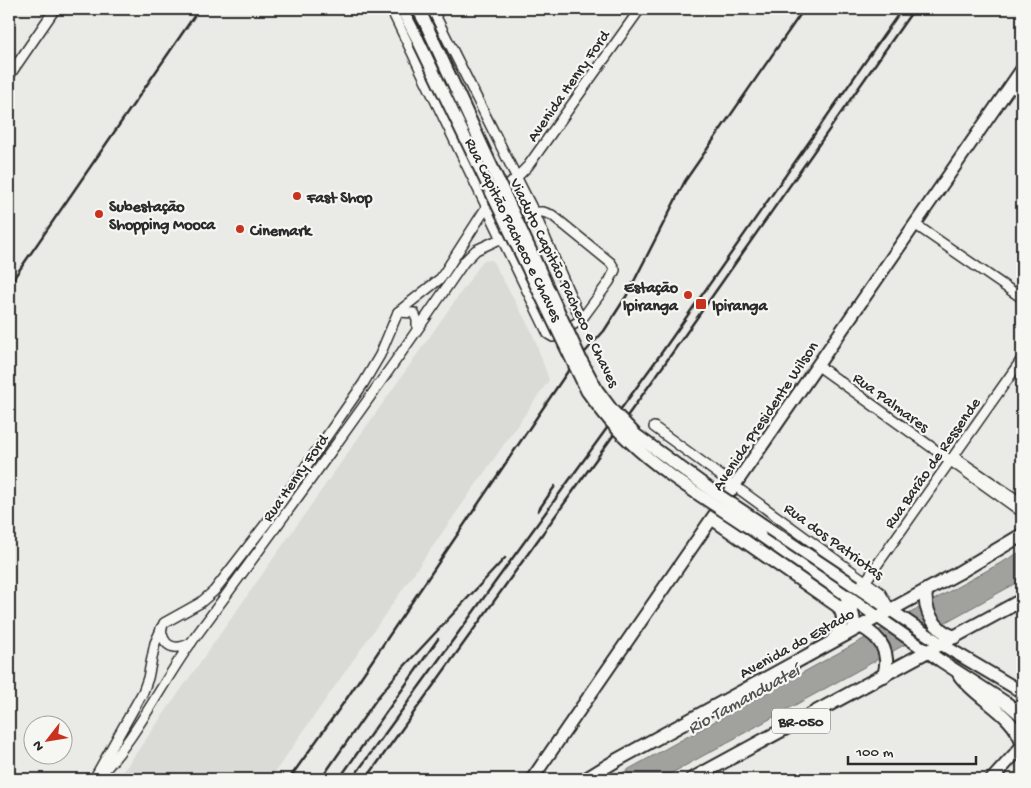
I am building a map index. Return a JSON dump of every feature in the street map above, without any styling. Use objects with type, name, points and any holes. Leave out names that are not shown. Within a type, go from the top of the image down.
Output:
[{"type":"highway","points":[[713,519],[838,606],[843,621],[840,632],[833,640]]},
{"type":"highway","name":"Avenida do Estado","points":[[586,779],[1022,535]]},
{"type":"highway","points":[[855,588],[853,616],[857,627],[875,635],[885,647],[887,663],[884,676]]},
{"type":"highway","points":[[926,590],[926,605],[931,618],[941,630],[954,637]]},
{"type":"highway","name":"BR-050","points":[[692,779],[1022,600]]},
{"type":"main road","name":"Viaduto Capitão Pacheco e Chaves","points":[[402,9],[575,369],[587,392],[606,418],[630,443],[654,463],[890,609]]},
{"type":"main road","name":"Viaduto Capitão Pacheco e Chaves","points":[[422,14],[582,360],[597,390],[612,410],[636,435],[714,492],[855,588],[878,616]]},
{"type":"main road","name":"Avenida Presidente Wilson","points":[[532,779],[1022,69]]},
{"type":"main road","points":[[890,609],[941,644],[1022,692]]},
{"type":"main road","points":[[878,616],[928,652],[1008,704],[1022,716]]},
{"type":"main road","points":[[957,671],[969,688],[1010,722],[1022,745],[992,779]]},
{"type":"street","points":[[9,76],[55,9]]},
{"type":"street","name":"Rua Capitão Pacheco e Chaves","points":[[391,9],[486,208],[549,335],[553,337],[581,320],[534,212],[432,9]]},
{"type":"street","name":"Avenida Henry Ford","points":[[517,178],[528,166],[640,9]]},
{"type":"street","points":[[1011,86],[1022,94]]},
{"type":"street","points":[[95,779],[142,692],[148,678],[155,643],[161,628],[170,618],[207,598],[237,562],[363,384],[380,355],[398,312],[441,278],[486,208],[517,178]]},
{"type":"street","points":[[534,212],[552,215],[614,267],[609,282],[581,320]]},
{"type":"street","name":"Rua Henry Ford","points":[[95,779],[143,718],[192,642],[287,514],[470,255],[483,245],[502,238],[534,212]]},
{"type":"street","points":[[916,225],[1022,298]]},
{"type":"street","points":[[398,312],[414,313],[417,320],[417,328]]},
{"type":"street","name":"Rua Barão de Ressende","points":[[855,588],[952,459],[1022,359]]},
{"type":"street","name":"Rua Palmares","points":[[817,365],[952,459],[1022,512]]},
{"type":"street","name":"Rua dos Patriotas","points":[[654,428],[734,488],[855,588]]},
{"type":"street","points":[[952,459],[1022,503]]},
{"type":"street","points":[[161,628],[165,642],[172,647],[181,648],[192,642]]},
{"type":"shaded area","points":[[492,260],[532,332],[549,380],[270,779],[118,779],[483,261]]},
{"type":"shaded area","name":"Rio Tamanduateí","points":[[1022,551],[1022,580],[661,779],[611,779]]},
{"type":"railway","points":[[9,285],[199,9]]},
{"type":"railway","points":[[289,779],[347,698],[568,371],[604,331],[627,295],[685,181],[804,9]]},
{"type":"railway","points":[[352,779],[655,362],[902,9]]},
{"type":"railway","points":[[366,779],[661,369],[914,9]]},
{"type":"railway","points":[[538,511],[555,486]]},
{"type":"railway","points":[[321,779],[378,697],[397,674],[505,558]]},
{"type":"railway","points":[[9,595],[13,634],[9,673]]},
{"type":"railway","points":[[339,779],[438,639]]},
{"type":"place","name":"Fast Shop","points":[[297,196]]},
{"type":"place","name":"Subestação Shopping Mooca","points":[[99,214]]},
{"type":"place","name":"Cinemark","points":[[240,229]]},
{"type":"place","name":"Estação Ipiranga","points":[[688,295]]},
{"type":"place","name":"Ipiranga","points":[[701,304]]}]
